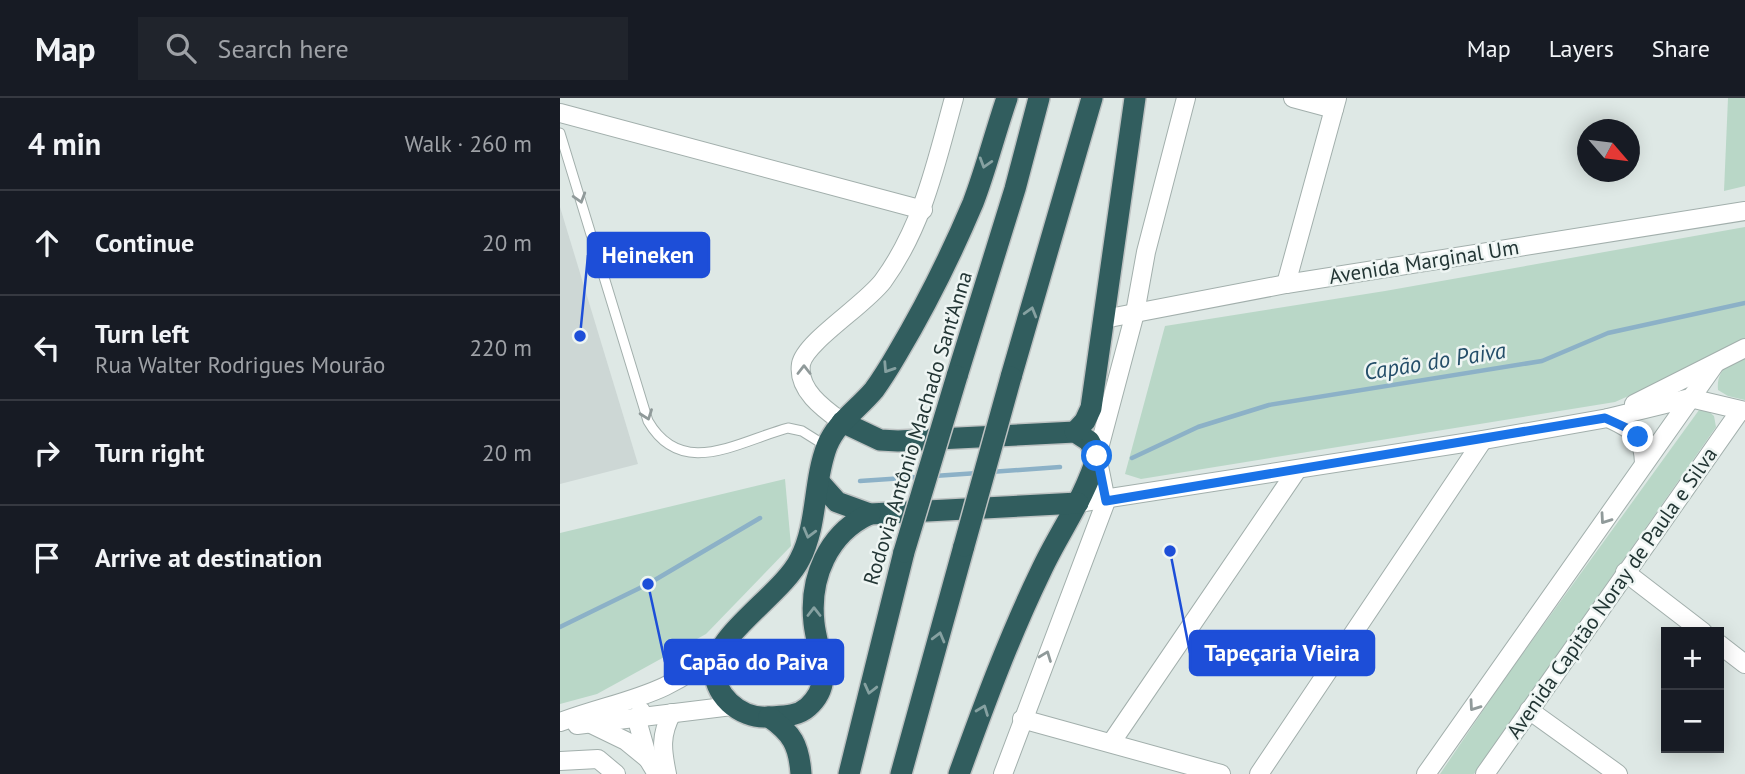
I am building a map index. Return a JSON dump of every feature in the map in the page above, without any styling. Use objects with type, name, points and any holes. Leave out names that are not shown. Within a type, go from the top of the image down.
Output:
[{"type":"highway","points":[[870,514],[845,530],[834,542],[818,571],[814,622],[825,670],[817,696],[807,707],[794,715],[769,717],[744,713],[732,706],[716,677],[715,664],[722,646],[778,589],[800,560],[827,446],[842,422],[874,389],[886,372],[948,258],[974,201],[1007,98]]},
{"type":"highway","name":"Rodovia Antônio Machado Sant'Anna","points":[[849,774],[904,552],[1015,189],[1039,98]]},
{"type":"highway","points":[[901,774],[1092,98]]},
{"type":"highway","points":[[1075,432],[1091,408],[1135,98]]},
{"type":"highway","points":[[842,422],[880,440],[898,441],[1075,432],[1089,441],[1097,456],[1090,480],[1042,568],[1014,628],[960,774]]},
{"type":"highway","points":[[820,483],[837,502],[870,514],[1078,503]]},
{"type":"highway","points":[[769,717],[789,731],[799,747],[801,774]]},
{"type":"street","points":[[842,422],[812,396],[803,382],[801,364],[807,350],[881,284],[905,248],[923,210],[954,98]]},
{"type":"street","points":[[1003,774],[1106,501],[1097,456],[1135,313],[1146,252],[1186,98]]},
{"type":"street","points":[[1286,284],[1335,104],[1293,98]]},
{"type":"street","points":[[560,113],[923,210]]},
{"type":"street","name":"Avenida Marginal Um","points":[[1104,319],[1286,284],[1745,211]]},
{"type":"street","points":[[1607,418],[1745,348]]},
{"type":"street","points":[[1426,774],[1715,364]]},
{"type":"street","points":[[1078,503],[1106,501],[1483,440],[1607,418],[1690,398],[1743,411]]},
{"type":"street","name":"Avenida Capitão Noray de Paula e Silva","points":[[1485,774],[1625,572],[1743,411]]},
{"type":"street","points":[[1607,418],[1638,437],[1643,447],[1644,463]]},
{"type":"street","points":[[1259,774],[1483,440]]},
{"type":"street","points":[[1111,743],[1297,470]]},
{"type":"street","points":[[1625,572],[1696,627]]},
{"type":"street","points":[[560,724],[656,692],[688,676],[722,646]]},
{"type":"street","points":[[1724,648],[1745,664]]},
{"type":"street","points":[[637,720],[656,692]]},
{"type":"street","points":[[560,724],[593,725],[732,706]]},
{"type":"street","points":[[1529,710],[1618,774]]},
{"type":"street","points":[[667,774],[662,751],[662,730],[672,713]]},
{"type":"street","points":[[1022,719],[1221,774]]},
{"type":"street","points":[[637,720],[653,767]]},
{"type":"street","points":[[593,725],[625,741],[653,767]]},
{"type":"street","points":[[560,761],[598,759],[616,774]]},
{"type":"lane","points":[[560,133],[648,421],[654,432],[678,450],[699,455],[788,428],[802,431],[827,446]]},
{"type":"shaded area","points":[[560,207],[638,464],[560,484]]},
{"type":"green space","points":[[1728,98],[1745,98],[1745,186],[1724,191]]},
{"type":"green space","points":[[1745,227],[1745,344],[1615,402],[1141,479],[1125,474],[1165,326],[1385,291]]},
{"type":"green space","points":[[1745,356],[1745,400],[1728,396],[1718,390],[1718,383],[1725,368]]},
{"type":"green space","points":[[1699,410],[1707,410],[1714,416],[1716,427],[1474,774],[1440,774],[1505,678]]},
{"type":"green space","points":[[785,479],[791,546],[706,634],[597,694],[560,704],[560,533]]},
{"type":"waterway","name":"Capão do Paiva","points":[[1132,458],[1198,427],[1269,405],[1542,361],[1608,333],[1745,303]]},
{"type":"waterway","points":[[990,472],[1060,467]]},
{"type":"waterway","points":[[934,476],[978,473]]},
{"type":"waterway","points":[[860,481],[919,477]]},
{"type":"waterway","name":"Capão do Paiva","points":[[560,627],[648,584],[760,518]]},
{"type":"place","name":"Heineken","points":[[580,336]]},
{"type":"place","name":"Tapeçaria Vieira","points":[[1170,551]]},
{"type":"place","name":"Capão do Paiva","points":[[648,584]]},
{"type":"route","points":[[1097,456],[1106,501],[1605,418],[1629,429],[1638,437]]}]
